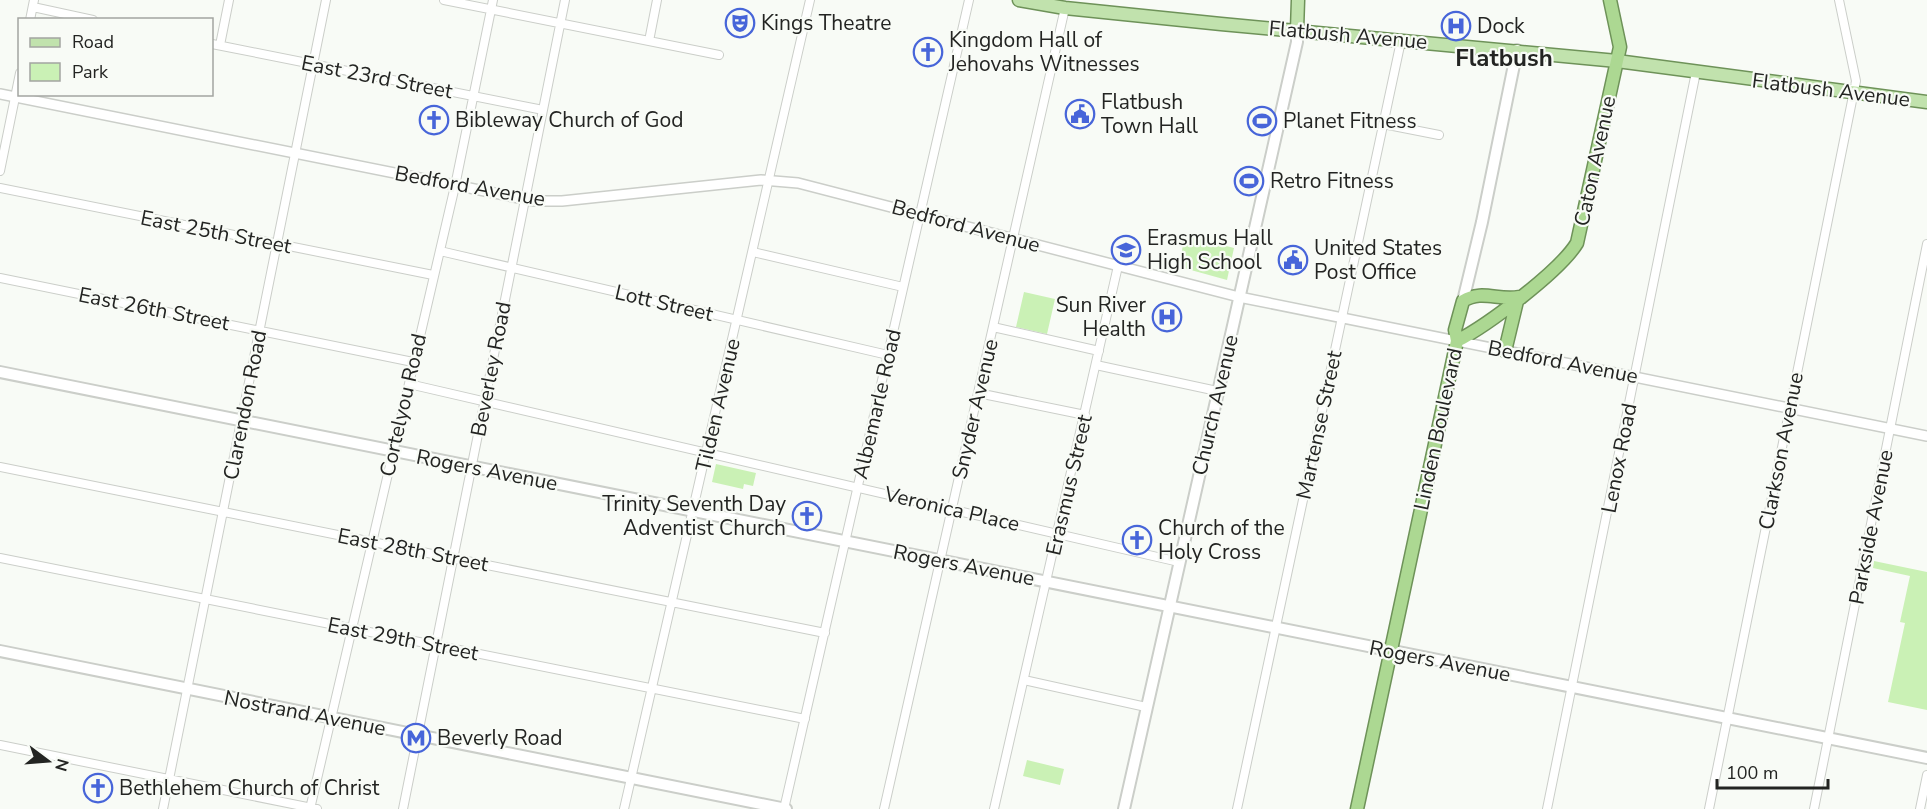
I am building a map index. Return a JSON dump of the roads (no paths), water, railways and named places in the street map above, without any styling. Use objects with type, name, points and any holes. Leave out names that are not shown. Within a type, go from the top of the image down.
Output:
[{"type":"highway","name":"Caton Avenue","points":[[1457,341],[1505,310],[1569,255],[1577,243],[1620,48],[1610,0]]},
{"type":"highway","points":[[1463,301],[1481,294],[1503,298],[1519,297],[1505,351]]},
{"type":"highway","name":"Linden Boulevard","points":[[1357,809],[1457,341],[1455,330],[1463,301]]},
{"type":"main road","name":"Flatbush Avenue","points":[[1019,0],[1065,8],[1617,61],[1927,102]]},
{"type":"main road","name":"Church Avenue","points":[[1124,809],[1298,42],[1298,0]]},
{"type":"main road","name":"Linden Boulevard","points":[[1463,301],[1482,222],[1517,50]]},
{"type":"main road","name":"Rogers Avenue","points":[[0,372],[1927,758]]},
{"type":"main road","name":"Nostrand Avenue","points":[[0,651],[785,809]]},
{"type":"street","points":[[216,44],[229,0]]},
{"type":"street","name":"Clarendon Road","points":[[163,809],[326,0]]},
{"type":"street","points":[[444,0],[719,56]]},
{"type":"street","name":"Cortelyou Road","points":[[312,808],[371,542],[440,251],[493,0]]},
{"type":"street","name":"Beverley Road","points":[[403,809],[565,0]]},
{"type":"street","points":[[649,41],[657,0]]},
{"type":"street","name":"Tilden Avenue","points":[[624,809],[810,0]]},
{"type":"street","name":"Albemarle Road","points":[[785,809],[969,0]]},
{"type":"street","name":"Clarkson Avenue","points":[[1709,809],[1856,81],[1839,0]]},
{"type":"street","points":[[33,4],[86,18]]},
{"type":"street","name":"Snyder Avenue","points":[[884,809],[1065,8]]},
{"type":"street","name":"Martense Street","points":[[1236,809],[1401,41]]},
{"type":"street","name":"East 23rd Street","points":[[216,44],[543,110]]},
{"type":"street","name":"Lenox Road","points":[[1547,809],[1696,72]]},
{"type":"street","points":[[0,171],[18,83]]},
{"type":"street","name":"Bedford Avenue","points":[[0,94],[525,199],[562,201],[770,180],[803,184],[1239,297],[1927,436]]},
{"type":"street","points":[[1383,124],[1439,135]]},
{"type":"street","name":"East 25th Street","points":[[0,188],[433,275]]},
{"type":"street","name":"Parkside Avenue","points":[[1814,809],[1927,244]]},
{"type":"street","name":"Lott Street","points":[[440,251],[888,355]]},
{"type":"street","points":[[753,252],[903,287]]},
{"type":"street","name":"Erasmus Street","points":[[994,809],[1118,266]]},
{"type":"street","name":"East 26th Street","points":[[0,278],[414,362]]},
{"type":"street","points":[[993,327],[1099,351]]},
{"type":"street","points":[[1096,365],[1217,391]]},
{"type":"street","name":"Veronica Place","points":[[409,384],[1179,562]]},
{"type":"street","points":[[978,393],[1084,415]]},
{"type":"street","name":"East 28th Street","points":[[0,467],[825,633]]},
{"type":"street","name":"East 29th Street","points":[[0,558],[805,719]]},
{"type":"street","points":[[1024,680],[1146,707]]},
{"type":"street","points":[[0,745],[312,808]]},
{"type":"street","points":[[1920,809],[1927,775]]},
{"type":"place","name":"Kings Theatre","points":[[740,23]]},
{"type":"place","name":"Dock","points":[[1456,26]]},
{"type":"place","name":"Kingdom Hall of Jehovahs Witnesses","points":[[928,52]]},
{"type":"place","name":"Flatbush Town Hall","points":[[1080,114]]},
{"type":"place","name":"Bibleway Church of God","points":[[434,120]]},
{"type":"place","name":"Planet Fitness","points":[[1262,121]]},
{"type":"place","name":"Retro Fitness","points":[[1249,181]]},
{"type":"place","name":"Erasmus Hall High School","points":[[1126,250]]},
{"type":"place","name":"United States Post Office","points":[[1293,260]]},
{"type":"place","name":"Sun River Health","points":[[1167,317]]},
{"type":"place","name":"Trinity Seventh Day Adventist Church","points":[[807,516]]},
{"type":"place","name":"Church of the Holy Cross","points":[[1137,540]]},
{"type":"place","name":"Beverly Road","points":[[416,738]]},
{"type":"place","name":"Bethlehem Church of Christ","points":[[98,788]]},
{"type":"district","name":"Flatbush","points":[[1504,58]]}]
